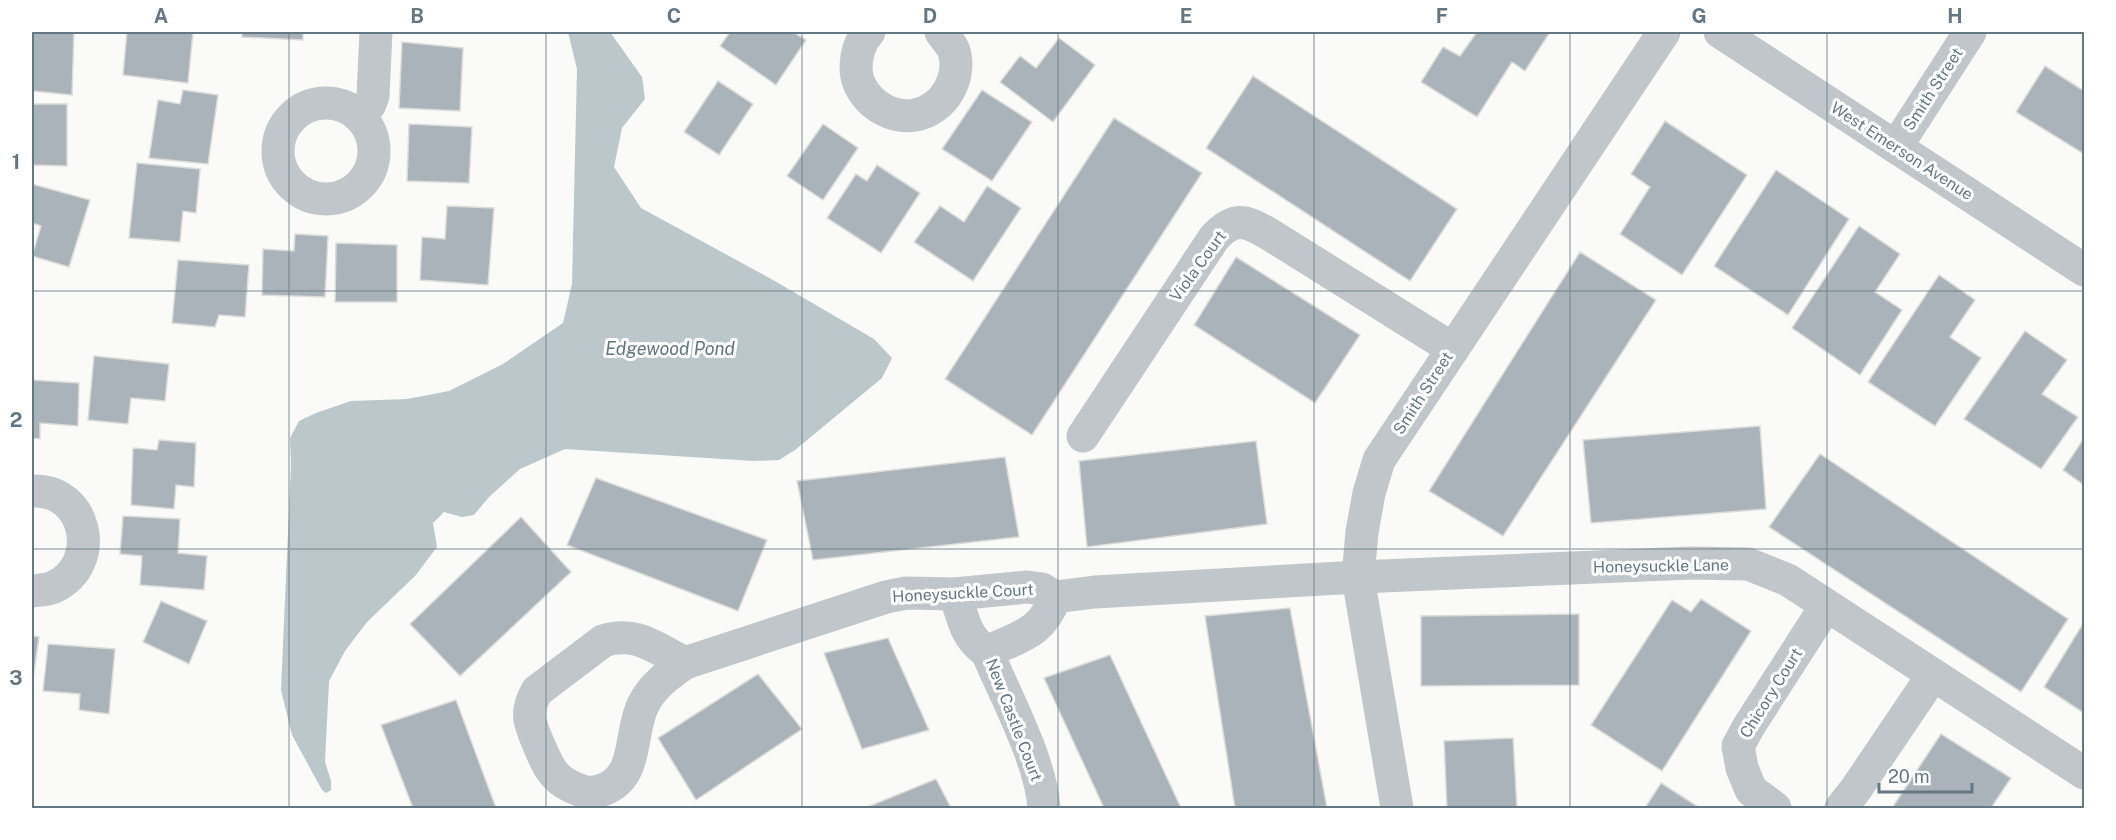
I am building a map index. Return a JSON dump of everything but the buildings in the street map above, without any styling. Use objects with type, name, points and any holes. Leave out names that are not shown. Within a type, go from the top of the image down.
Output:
[{"type":"street","points":[[360,117],[373,96],[376,32]]},
{"type":"street","points":[[868,32],[856,58],[857,78],[868,99],[890,113],[915,115],[939,103],[955,78],[956,60],[953,48],[941,32]]},
{"type":"street","name":"Smith Street","points":[[1397,808],[1358,577],[1362,532],[1369,494],[1379,460],[1664,32]]},
{"type":"street","name":"West Emerson Avenue","points":[[1720,32],[2085,270]]},
{"type":"street","name":"Smith Street","points":[[1896,147],[1970,32]]},
{"type":"street","name":"Viola Court","points":[[1083,436],[1214,238],[1232,223],[1243,222],[1269,234],[1453,349]]},
{"type":"street","points":[[32,491],[47,492],[63,500],[79,518],[84,534],[83,556],[68,578],[52,588],[32,591]]},
{"type":"street","name":"Honeysuckle Lane","points":[[1358,577],[1691,563],[1748,564],[1788,580],[2085,773]]},
{"type":"street","name":"Honeysuckle Court","points":[[684,663],[637,638],[615,637],[603,641],[537,691],[528,713],[531,727],[554,776],[564,784],[588,793],[597,792],[617,783],[623,775],[631,754],[642,706],[658,683],[684,663],[886,597],[906,593],[955,594],[1027,587],[1041,589],[1055,597],[1095,592],[1358,577]]},
{"type":"street","points":[[955,594],[969,636],[987,652]]},
{"type":"street","name":"New Castle Court","points":[[1044,808],[1031,755],[987,652],[1038,627],[1051,610],[1055,597]]},
{"type":"street","name":"Chicory Court","points":[[1775,808],[1751,790],[1742,768],[1738,746],[1826,606]]},
{"type":"street","points":[[1841,808],[1933,675]]},
{"type":"water","name":"Edgewood Pond","points":[[568,32],[610,32],[642,77],[645,99],[622,128],[614,167],[641,208],[773,280],[874,339],[892,358],[882,378],[795,450],[779,460],[754,461],[565,449],[520,469],[489,497],[474,515],[462,517],[444,512],[433,523],[437,547],[415,576],[367,622],[345,651],[329,681],[325,762],[331,781],[331,790],[326,793],[322,790],[292,735],[281,690],[291,464],[290,438],[299,421],[351,401],[407,399],[449,391],[503,364],[563,323],[572,284],[577,69]]}]
